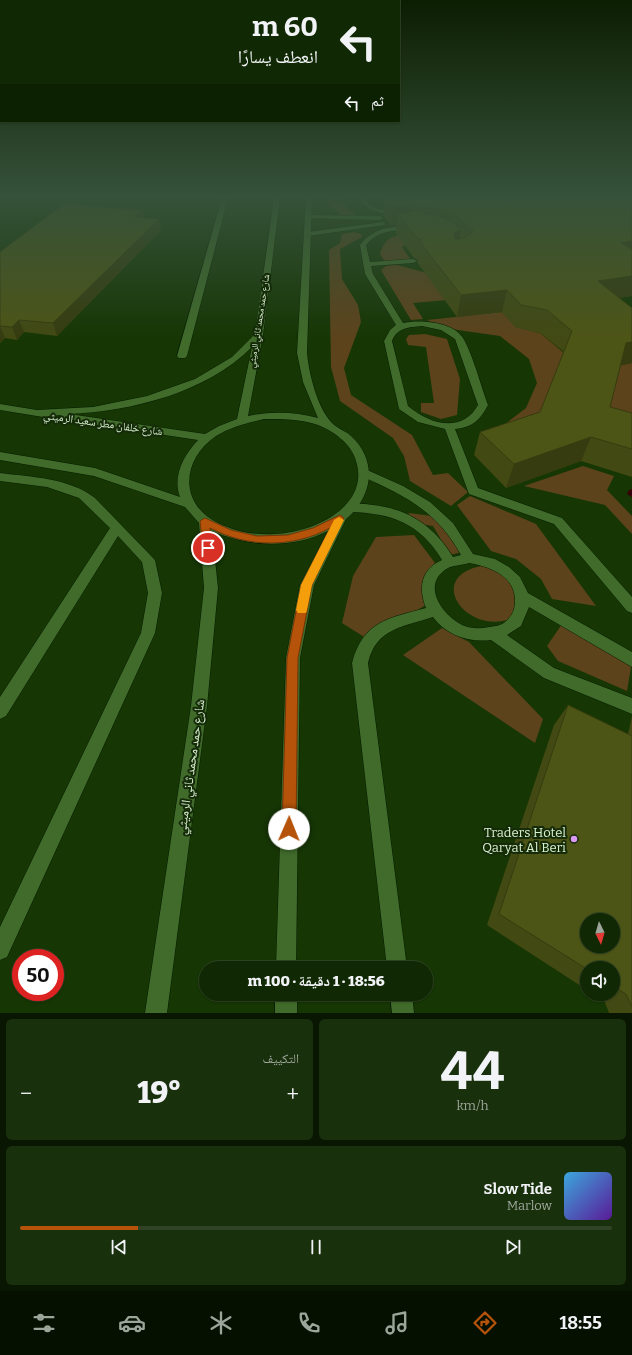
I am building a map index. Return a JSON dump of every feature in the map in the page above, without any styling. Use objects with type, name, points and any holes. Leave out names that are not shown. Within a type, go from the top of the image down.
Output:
[{"type":"main road","points":[[182,356],[213,245]]},
{"type":"main road","name":"شارع حمد محمد ثاني الرميثي","points":[[242,421],[259,335],[271,245]]},
{"type":"main road","points":[[307,245],[302,353],[304,370],[310,393],[328,426]]},
{"type":"main road","points":[[363,245],[369,274],[401,326]]},
{"type":"main road","points":[[367,264],[413,261]]},
{"type":"main road","points":[[433,324],[453,332],[459,338],[483,405],[480,413],[474,420],[463,424],[449,426],[435,425],[421,421],[410,415],[403,407],[388,341],[390,335],[401,326],[433,324]]},
{"type":"main road","points":[[36,413],[93,410],[149,399],[198,381],[235,359],[259,335]]},
{"type":"main road","name":"شارع خلفان مطر سعيد الرميثي","points":[[0,407],[206,438]]},
{"type":"main road","points":[[264,416],[286,416],[308,419],[328,426],[346,437],[358,451],[365,467],[364,485],[356,503],[345,513],[316,531],[288,539],[257,539],[229,534],[205,521],[189,504],[183,487],[184,469],[192,452],[206,438],[222,428],[242,421],[264,416]]},
{"type":"main road","points":[[449,426],[473,491],[558,521],[632,607]]},
{"type":"main road","points":[[0,456],[95,472],[189,504]]},
{"type":"main road","points":[[365,473],[408,493],[428,506],[451,526],[470,558]]},
{"type":"main road","points":[[0,477],[48,483],[73,491],[91,501],[148,560],[155,593],[153,612],[148,633],[0,950]]},
{"type":"main road","points":[[345,513],[382,510],[413,521],[435,539],[449,561]]},
{"type":"main road","points":[[286,961],[293,658],[307,585],[345,513]]},
{"type":"main road","name":"شارع حمد محمد ثاني الرميثي","points":[[156,1013],[198,714],[211,588],[205,521]]},
{"type":"main road","points":[[0,711],[117,527]]},
{"type":"main road","points":[[470,558],[484,560],[497,566],[509,574],[518,585],[523,597],[523,609],[518,620],[508,629],[494,634],[477,635],[460,631],[445,622],[434,611],[428,597],[427,584],[432,573],[442,564],[449,561],[470,558]]},
{"type":"main road","points":[[523,597],[632,660]]},
{"type":"main road","points":[[396,961],[360,663],[363,652],[369,640],[378,631],[390,625],[434,611]]},
{"type":"main road","points":[[494,634],[549,673],[632,706]]},
{"type":"main road","points":[[286,1001],[286,1013]]},
{"type":"main road","points":[[401,1001],[403,1013]]},
{"type":"shaded area","points":[[336,245],[347,245],[340,249],[342,279],[358,305],[361,322],[344,368],[351,395],[412,435],[433,475],[448,473],[468,492],[451,506],[410,481],[404,456],[393,438],[340,401],[331,367],[329,250]]},
{"type":"shaded area","points":[[384,245],[405,245],[402,247],[411,260],[385,262],[380,254]]},
{"type":"shaded area","points":[[397,265],[446,278],[447,300],[413,303],[423,319],[411,320],[381,270],[386,266]]},
{"type":"shaded area","points":[[502,312],[516,327],[540,333],[564,353],[541,413],[497,430],[526,408],[537,383],[529,359],[500,336],[444,328],[427,320]]},
{"type":"shaded area","points":[[425,334],[447,339],[460,379],[457,415],[441,419],[421,412],[421,403],[434,403],[426,347],[408,345],[406,339],[409,335]]},
{"type":"shaded area","points":[[632,363],[632,441],[602,422],[617,366]]},
{"type":"shaded area","points":[[583,466],[614,476],[607,490],[632,516],[632,534],[605,505],[524,486]]},
{"type":"shaded area","points":[[470,496],[536,524],[596,606],[552,599],[541,579],[516,559],[491,551],[457,505]]},
{"type":"shaded area","points":[[409,513],[447,518],[469,550],[450,555],[433,526],[406,522]]},
{"type":"shaded area","points":[[414,535],[435,563],[425,582],[429,603],[369,640],[342,623],[353,576],[376,537]]},
{"type":"shaded area","points":[[482,566],[493,568],[519,585],[513,618],[496,622],[480,619],[467,613],[458,603],[454,592],[456,581],[465,572]]},
{"type":"shaded area","points":[[564,621],[632,661],[627,691],[558,661],[547,646]]},
{"type":"shaded area","points":[[442,628],[469,642],[543,719],[535,743],[403,655]]},
{"type":"building","points":[[9,245],[132,245],[53,323],[19,320],[12,327],[0,326],[0,252]]},
{"type":"building","points":[[423,245],[625,245],[632,249],[632,276],[598,281],[632,308],[632,342],[626,343],[610,407],[632,413],[632,449],[591,437],[514,464],[480,432],[540,412],[572,331],[547,310],[521,305],[507,290],[461,295]]},
{"type":"building","name":"Traders Hotel Qaryat Al Beri","points":[[568,705],[632,736],[632,1007],[626,994],[620,990],[620,961],[580,961],[580,965],[499,914]]},
{"type":"slow traffic","points":[[302,610],[307,585],[339,520]]},
{"type":"place","name":"Traders Hotel Qaryat Al Beri","points":[[574,839]]},
{"type":"route","points":[[208,548],[205,521],[229,534],[257,539],[288,539],[316,531],[340,518],[307,585],[293,658],[289,829]]}]
